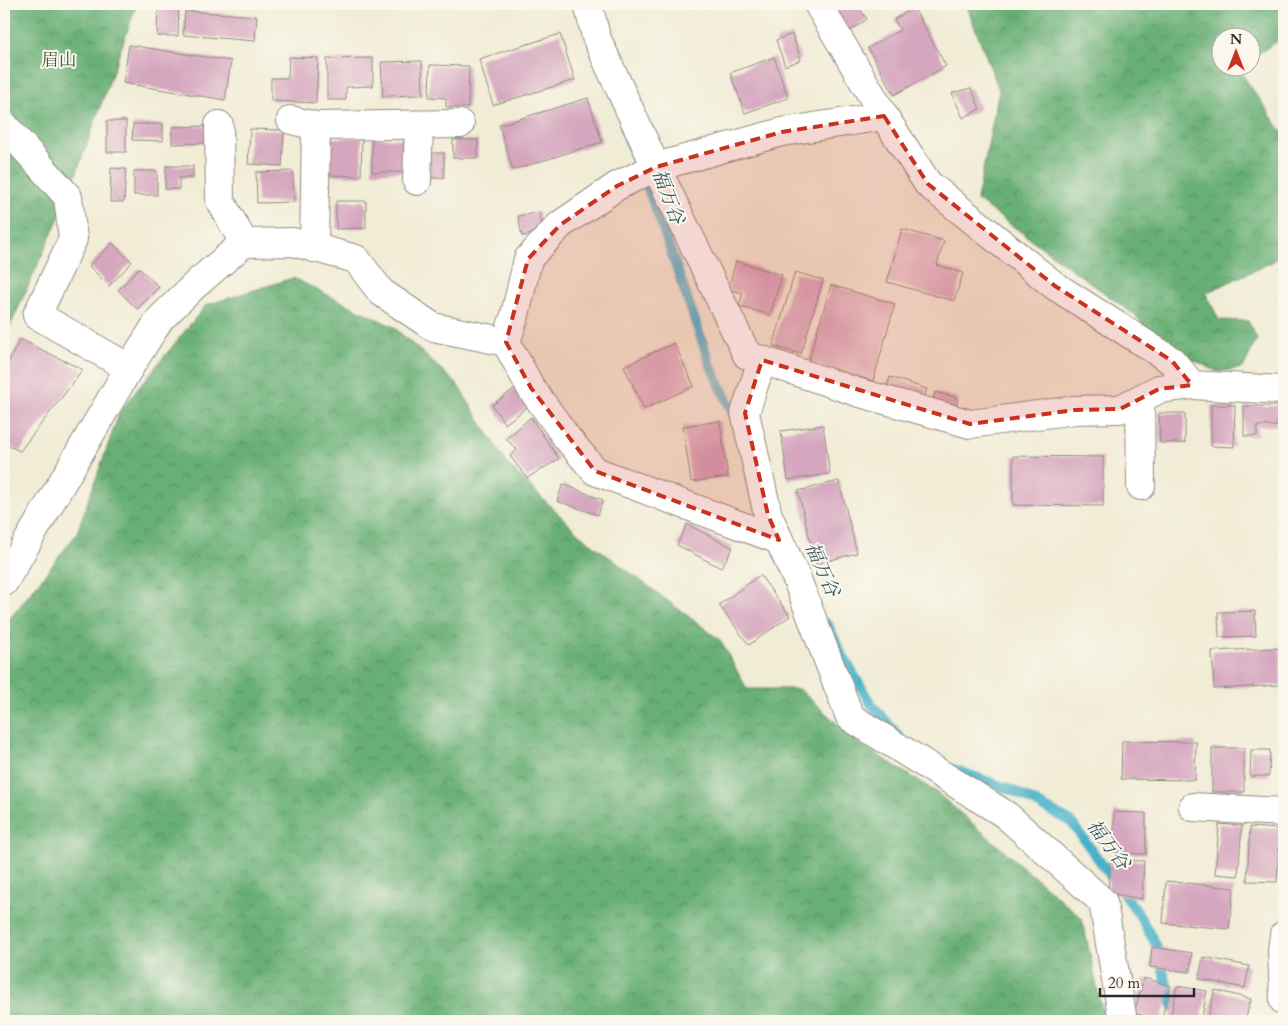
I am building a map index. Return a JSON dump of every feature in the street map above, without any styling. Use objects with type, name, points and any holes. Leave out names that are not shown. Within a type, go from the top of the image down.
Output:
[{"type":"street","points":[[588,4],[596,37],[656,168],[747,355],[857,392],[970,424],[1075,410],[1120,409],[1159,389],[1192,385],[1284,390]]},
{"type":"street","points":[[818,4],[884,116],[928,184],[1056,286],[1172,361],[1192,385]]},
{"type":"street","points":[[779,540],[595,470],[567,438],[532,388],[506,342],[515,315],[528,259],[560,225],[617,186],[656,168],[782,132],[884,116]]},
{"type":"street","points":[[314,248],[304,123],[460,124]]},
{"type":"street","points":[[219,125],[220,200],[244,244]]},
{"type":"street","points":[[417,181],[419,125]]},
{"type":"street","points":[[9,141],[68,197],[73,239],[37,315],[129,368]]},
{"type":"street","points":[[4,582],[129,368],[160,320],[196,284],[244,244],[294,242],[356,259],[381,292],[434,327],[506,342]]},
{"type":"street","points":[[762,360],[745,413],[768,515],[798,582],[850,717],[1006,815],[1103,902],[1123,1021]]},
{"type":"street","points":[[1140,399],[1141,486]]},
{"type":"street","points":[[1193,807],[1284,812]]},
{"type":"street","points":[[1284,935],[1282,950],[1284,1001]]},
{"type":"highlighted area","points":[[884,116],[928,184],[1055,286],[1172,361],[1192,385],[1159,389],[1120,409],[1075,410],[970,424],[762,360],[745,413],[768,515],[779,540],[595,471],[531,388],[506,342],[528,259],[560,225],[617,186],[656,167],[782,132]]},
{"type":"green space","name":"眉山","points":[[4,4],[137,4],[68,197],[4,340]]},
{"type":"green space","points":[[966,4],[1284,4],[1284,37],[1260,52],[1260,28],[1210,28],[1210,78],[1245,78],[1284,135],[1284,248],[1272,262],[1206,293],[1219,320],[1248,321],[1257,339],[1243,368],[1218,372],[1155,341],[1136,316],[977,200],[999,90]]},
{"type":"green space","points":[[293,278],[394,327],[457,384],[508,465],[580,535],[720,640],[747,689],[799,689],[860,744],[936,792],[1082,918],[1104,1019],[1111,1021],[4,1021],[4,626],[76,535],[120,411],[206,305]]},
{"type":"building","points":[[158,4],[179,4],[178,36],[157,36]]},
{"type":"building","points":[[844,4],[856,4],[867,19],[849,32],[834,11]]},
{"type":"building","points":[[914,8],[946,66],[894,95],[868,48],[900,30],[894,19]]},
{"type":"building","points":[[185,11],[257,16],[255,41],[183,35]]},
{"type":"building","points":[[560,34],[575,80],[493,105],[479,59]]},
{"type":"building","points":[[792,34],[801,60],[785,66],[776,40]]},
{"type":"building","points":[[129,45],[231,61],[225,100],[123,83]]},
{"type":"building","points":[[289,57],[318,58],[316,103],[271,101],[271,78],[288,78]]},
{"type":"building","points":[[774,57],[788,98],[745,113],[730,73]]},
{"type":"building","points":[[373,58],[373,86],[346,87],[346,100],[327,100],[327,59]]},
{"type":"building","points":[[422,61],[423,95],[383,96],[381,62]]},
{"type":"building","points":[[430,65],[469,66],[468,108],[446,107],[446,98],[429,97]]},
{"type":"building","points":[[4,82],[13,92],[4,101]]},
{"type":"building","points":[[971,88],[980,109],[963,118],[952,93]]},
{"type":"building","points":[[588,98],[602,142],[513,170],[499,125]]},
{"type":"building","points":[[107,121],[126,121],[126,152],[107,152]]},
{"type":"building","points":[[133,124],[163,124],[163,141],[132,140]]},
{"type":"building","points":[[205,126],[206,143],[172,144],[172,127]]},
{"type":"building","points":[[250,129],[284,130],[282,166],[248,164]]},
{"type":"building","points":[[330,138],[362,138],[361,176],[329,175]]},
{"type":"building","points":[[372,138],[404,139],[404,172],[372,172]]},
{"type":"building","points":[[453,140],[478,140],[478,158],[453,158]]},
{"type":"building","points":[[429,153],[444,153],[444,178],[429,178]]},
{"type":"building","points":[[166,166],[193,166],[193,178],[179,178],[179,189],[165,189]]},
{"type":"building","points":[[111,168],[126,169],[124,202],[110,202]]},
{"type":"building","points":[[134,171],[157,171],[157,195],[134,195]]},
{"type":"building","points":[[293,171],[294,202],[257,203],[256,172]]},
{"type":"building","points":[[336,201],[366,201],[366,228],[336,229]]},
{"type":"building","points":[[539,212],[544,232],[522,236],[518,216]]},
{"type":"building","points":[[902,229],[944,241],[937,265],[963,273],[954,301],[887,282]]},
{"type":"building","points":[[112,243],[132,262],[109,286],[89,266]]},
{"type":"building","points":[[736,261],[782,275],[770,315],[739,306],[743,293],[728,289]]},
{"type":"building","points":[[139,268],[159,287],[137,309],[118,290]]},
{"type":"building","points":[[795,272],[823,280],[801,354],[773,346]]},
{"type":"building","points":[[831,285],[895,304],[873,381],[808,362]]},
{"type":"building","points":[[1283,336],[1284,365],[1281,365]]},
{"type":"building","points":[[20,339],[83,370],[20,451],[4,444],[4,371]]},
{"type":"building","points":[[674,343],[694,386],[644,409],[624,366]]},
{"type":"building","points":[[890,377],[927,389],[922,404],[885,392]]},
{"type":"building","points":[[517,387],[530,405],[505,424],[492,405]]},
{"type":"building","points":[[935,392],[958,398],[955,412],[932,407]]},
{"type":"building","points":[[1211,405],[1235,405],[1234,447],[1211,446]]},
{"type":"building","points":[[1244,406],[1277,406],[1277,426],[1257,426],[1257,436],[1244,436]]},
{"type":"building","points":[[1159,413],[1185,413],[1185,443],[1160,443]]},
{"type":"building","points":[[531,417],[559,459],[527,478],[510,456],[517,450],[506,439]]},
{"type":"building","points":[[720,421],[728,477],[691,482],[683,426]]},
{"type":"building","points":[[823,425],[830,474],[788,480],[781,431]]},
{"type":"building","points":[[1013,456],[1103,457],[1103,506],[1013,505]]},
{"type":"building","points":[[839,481],[857,553],[816,564],[798,491]]},
{"type":"building","points":[[563,484],[603,500],[598,515],[557,501]]},
{"type":"building","points":[[687,524],[733,548],[721,568],[677,545]]},
{"type":"building","points":[[760,575],[790,616],[749,645],[719,605]]},
{"type":"building","points":[[1255,611],[1256,636],[1219,637],[1218,612]]},
{"type":"building","points":[[1280,648],[1281,685],[1214,689],[1212,651]]},
{"type":"building","points":[[1122,741],[1196,742],[1195,780],[1121,779]]},
{"type":"building","points":[[1212,748],[1244,748],[1244,792],[1212,792]]},
{"type":"building","points":[[1251,750],[1270,750],[1269,776],[1250,776]]},
{"type":"building","points":[[1114,812],[1146,813],[1146,854],[1114,853]]},
{"type":"building","points":[[1219,824],[1242,826],[1238,876],[1215,874]]},
{"type":"building","points":[[1250,827],[1280,829],[1277,882],[1247,881]]},
{"type":"building","points":[[1110,860],[1144,861],[1142,899],[1108,893]]},
{"type":"building","points":[[1166,881],[1234,888],[1229,929],[1163,923]]},
{"type":"building","points":[[1152,947],[1192,953],[1190,972],[1150,967]]},
{"type":"building","points":[[1203,957],[1249,966],[1245,988],[1199,979]]},
{"type":"building","points":[[1144,978],[1171,986],[1161,1020],[1134,1013]]},
{"type":"building","points":[[1177,986],[1207,991],[1201,1021],[1170,1021]]},
{"type":"building","points":[[1215,990],[1251,999],[1245,1021],[1207,1021]]},
{"type":"waterway","name":"福万谷","points":[[625,130],[660,220],[710,364],[738,424]]},
{"type":"waterway","name":"福万谷","points":[[828,624],[839,649],[871,704],[899,736]]},
{"type":"waterway","name":"福万谷","points":[[953,769],[1012,790],[1071,822],[1138,913],[1156,945],[1173,1007],[1191,1021]]}]
